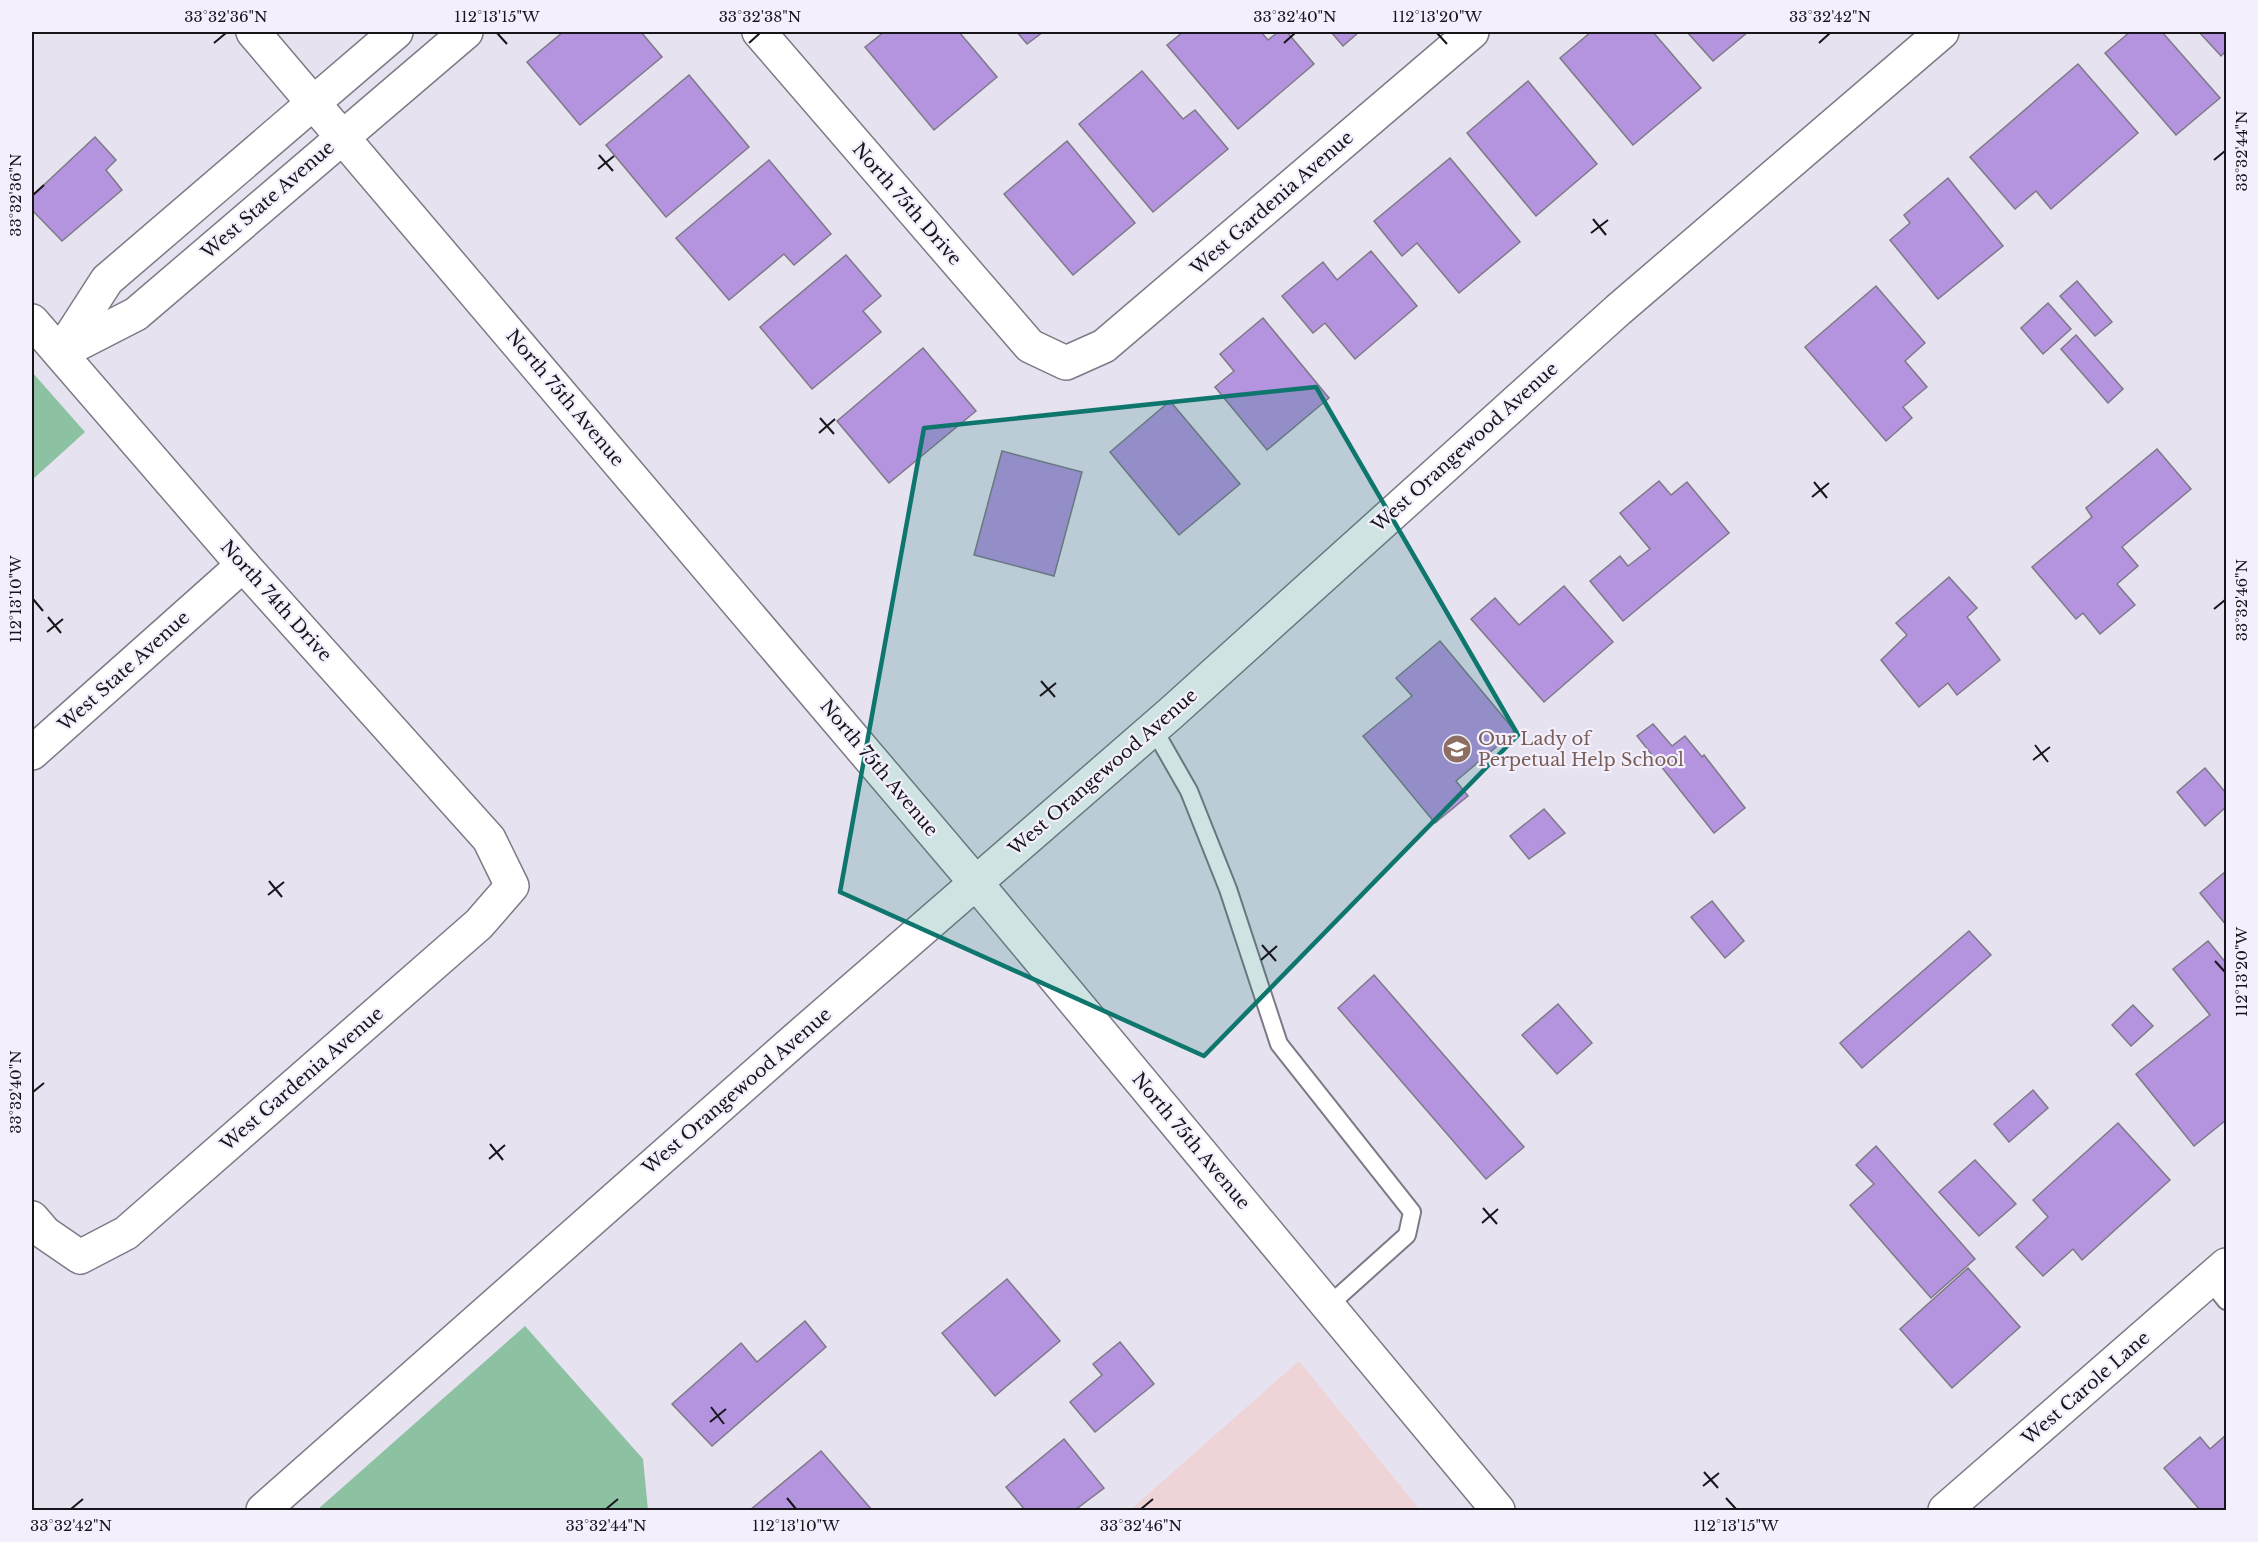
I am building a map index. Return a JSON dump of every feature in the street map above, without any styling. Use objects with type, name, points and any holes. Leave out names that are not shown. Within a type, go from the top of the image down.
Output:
[{"type":"street","name":"North 75th Avenue","points":[[253,32],[343,135],[976,883],[1498,1510]]},
{"type":"street","points":[[60,353],[107,280],[396,32]]},
{"type":"street","name":"West State Avenue","points":[[60,353],[136,314],[466,32]]},
{"type":"street","name":"West Gardenia Avenue","points":[[1066,363],[1104,346],[1472,32]]},
{"type":"street","name":"West Orangewood Avenue","points":[[264,1510],[796,1039],[1153,728],[1618,310],[1942,32]]},
{"type":"street","name":"North 75th Drive","points":[[764,33],[1030,346],[1066,363]]},
{"type":"street","points":[[132,259],[162,292]]},
{"type":"street","name":"North 74th Drive","points":[[32,321],[243,565],[489,838],[512,886]]},
{"type":"street","name":"West State Avenue","points":[[32,753],[243,565]]},
{"type":"street","name":"West Gardenia Avenue","points":[[32,1218],[45,1233],[80,1257],[126,1233],[479,924],[512,886]]},
{"type":"street","name":"West Carole Lane","points":[[1945,1510],[2221,1282]]},
{"type":"lane","points":[[1153,728],[1189,791],[1228,889],[1279,1044],[1412,1212],[1407,1234],[1328,1306]]},
{"type":"highlighted area","points":[[1316,387],[1518,735],[1204,1056],[840,892],[924,428]]},
{"type":"shaded area","points":[[1299,1361],[1420,1510],[1130,1510]]},
{"type":"green space","points":[[32,372],[85,432],[32,480]]},
{"type":"green space","points":[[525,1326],[643,1459],[648,1510],[317,1510]]},
{"type":"building","points":[[563,32],[641,32],[662,57],[580,125],[527,62]]},
{"type":"building","points":[[884,32],[959,32],[997,77],[934,130],[865,47]]},
{"type":"building","points":[[1017,32],[1043,32],[1027,44]]},
{"type":"building","points":[[1183,32],[1261,32],[1268,40],[1278,32],[1287,32],[1314,64],[1238,129],[1167,45]]},
{"type":"building","points":[[1331,32],[1359,32],[1343,46]]},
{"type":"building","points":[[1591,32],[1653,32],[1701,88],[1633,145],[1560,58]]},
{"type":"building","points":[[1687,32],[1748,32],[1713,61]]},
{"type":"building","points":[[2130,32],[2162,32],[2220,98],[2176,135],[2105,53]]},
{"type":"building","points":[[2199,32],[2225,32],[2226,51],[2221,56]]},
{"type":"building","points":[[2078,64],[2138,133],[2051,209],[2036,191],[2015,209],[1970,157]]},
{"type":"building","points":[[1142,71],[1183,119],[1195,110],[1228,149],[1153,212],[1079,124]]},
{"type":"building","points":[[689,75],[749,147],[666,217],[606,145]]},
{"type":"building","points":[[1528,81],[1597,164],[1536,216],[1467,133]]},
{"type":"building","points":[[95,137],[116,160],[106,170],[122,190],[62,241],[32,210],[32,196]]},
{"type":"building","points":[[1067,141],[1135,223],[1073,275],[1004,194]]},
{"type":"building","points":[[1450,158],[1520,242],[1459,293],[1417,243],[1402,256],[1374,221]]},
{"type":"building","points":[[769,160],[831,234],[794,265],[784,254],[729,300],[676,238]]},
{"type":"building","points":[[1948,178],[2003,246],[1938,299],[1890,240],[1910,223],[1904,215]]},
{"type":"building","points":[[1371,251],[1417,306],[1355,359],[1325,323],[1313,333],[1282,296],[1323,262],[1337,280]]},
{"type":"building","points":[[846,255],[881,296],[863,311],[881,332],[812,389],[760,327]]},
{"type":"building","points":[[2077,281],[2112,322],[2095,336],[2060,296]]},
{"type":"building","points":[[1876,286],[1925,343],[1905,361],[1927,387],[1903,407],[1912,418],[1886,441],[1805,347]]},
{"type":"building","points":[[2048,303],[2071,329],[2043,354],[2021,328]]},
{"type":"building","points":[[1263,318],[1329,398],[1267,450],[1215,387],[1234,371],[1220,354]]},
{"type":"building","points":[[2076,335],[2123,389],[2108,403],[2061,349]]},
{"type":"building","points":[[923,348],[976,411],[889,483],[837,421]]},
{"type":"building","points":[[1170,401],[1240,484],[1179,535],[1110,452]]},
{"type":"building","points":[[2157,449],[2191,489],[2122,547],[2138,566],[2117,584],[2135,605],[2100,634],[2083,613],[2076,619],[2032,567],[2092,517],[2086,508]]},
{"type":"building","points":[[1002,451],[1082,472],[1054,576],[974,555]]},
{"type":"building","points":[[1659,481],[1671,495],[1687,482],[1729,533],[1623,621],[1590,581],[1620,556],[1628,566],[1650,549],[1620,513]]},
{"type":"building","points":[[1949,577],[1977,608],[1967,617],[2000,660],[1957,695],[1948,683],[1919,707],[1881,660],[1907,635],[1896,623]]},
{"type":"building","points":[[1564,586],[1613,642],[1544,702],[1471,619],[1495,598],[1519,625]]},
{"type":"building","points":[[1440,641],[1515,731],[1456,781],[1468,796],[1435,823],[1363,736],[1412,696],[1396,678]]},
{"type":"building","points":[[1653,724],[1672,746],[1685,736],[1702,757],[1704,755],[1745,808],[1714,833],[1637,736]]},
{"type":"building","points":[[2205,768],[2226,793],[2226,807],[2205,826],[2177,792]]},
{"type":"building","points":[[1544,809],[1565,833],[1529,859],[1510,836]]},
{"type":"building","points":[[2226,871],[2226,925],[2200,893]]},
{"type":"building","points":[[1712,901],[1744,941],[1725,958],[1691,917]]},
{"type":"building","points":[[1969,931],[1991,955],[1862,1068],[1840,1043]]},
{"type":"building","points":[[2208,941],[2226,963],[2226,1120],[2194,1146],[2136,1074],[2210,1015],[2173,969]]},
{"type":"building","points":[[1374,975],[1524,1147],[1486,1179],[1338,1008]]},
{"type":"building","points":[[1558,1004],[1592,1043],[1557,1074],[1522,1035]]},
{"type":"building","points":[[2133,1005],[2153,1026],[2131,1046],[2112,1025]]},
{"type":"building","points":[[2033,1090],[2048,1108],[2009,1142],[1994,1124]]},
{"type":"building","points":[[2118,1123],[2170,1180],[2082,1260],[2073,1249],[2043,1276],[2016,1247],[2048,1217],[2033,1200]]},
{"type":"building","points":[[1876,1146],[1975,1259],[1931,1298],[1850,1205],[1874,1184],[1856,1165]]},
{"type":"building","points":[[1975,1160],[2016,1204],[1979,1236],[1939,1192]]},
{"type":"building","points":[[1968,1268],[2020,1327],[1952,1388],[1900,1329]]},
{"type":"building","points":[[1007,1279],[1060,1341],[995,1396],[942,1333]]},
{"type":"building","points":[[805,1321],[826,1347],[712,1446],[672,1404],[741,1343],[757,1362]]},
{"type":"building","points":[[1120,1342],[1154,1384],[1095,1432],[1070,1402],[1102,1375],[1093,1364]]},
{"type":"building","points":[[2226,1435],[2226,1510],[2200,1510],[2164,1468],[2200,1437],[2210,1449]]},
{"type":"building","points":[[1064,1439],[1104,1488],[1075,1510],[1025,1510],[1006,1487]]},
{"type":"building","points":[[821,1451],[872,1510],[750,1510]]},
{"type":"place","name":"Our Lady of Perpetual Help School","points":[[1457,749]]}]
